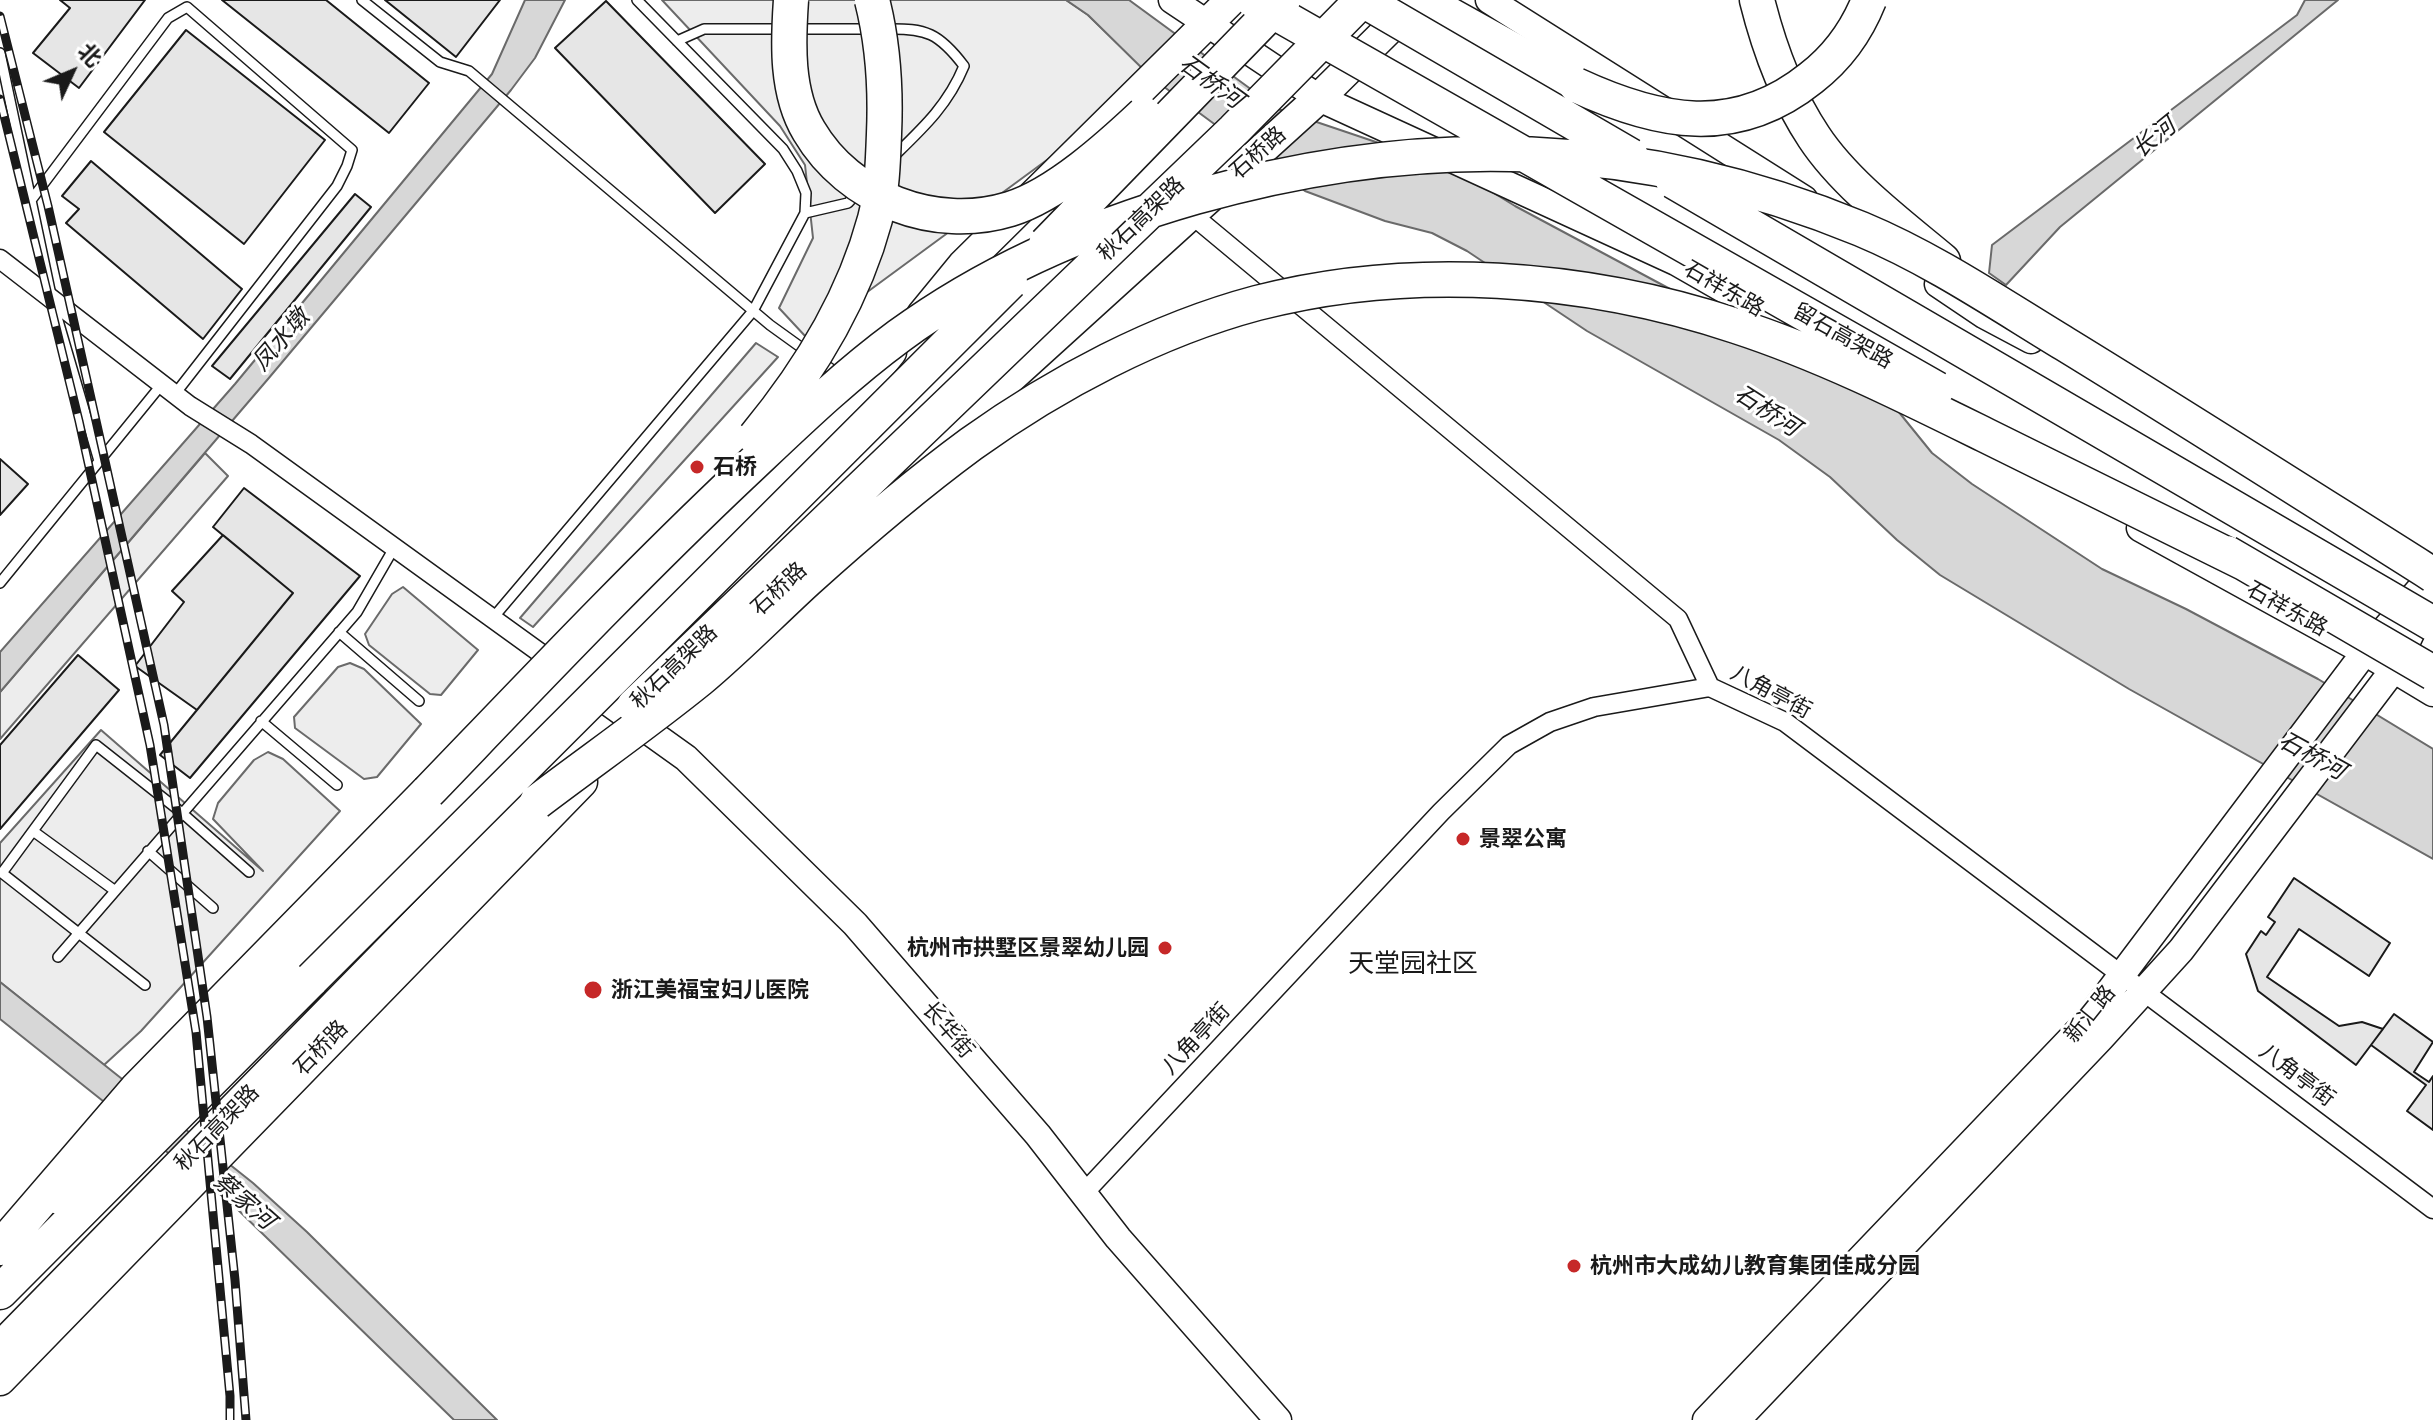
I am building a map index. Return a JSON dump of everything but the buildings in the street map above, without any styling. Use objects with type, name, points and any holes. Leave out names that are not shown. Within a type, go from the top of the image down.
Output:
[{"type":"highway","points":[[791,0],[789,61],[794,94],[808,131],[828,156],[873,195],[916,211],[953,218],[1012,209],[1072,175],[1118,138],[1200,63],[1281,0]]},
{"type":"highway","points":[[646,565],[787,398],[816,355],[860,266],[876,216],[883,163],[884,72],[872,0]]},
{"type":"highway","name":"留石高架路","points":[[1253,0],[2433,673]]},
{"type":"highway","name":"秋石高架路","points":[[0,1292],[1017,274],[1281,0]]},
{"type":"highway","points":[[1362,0],[2433,624]]},
{"type":"highway","name":"秋石高架路","points":[[0,1350],[537,802],[743,599],[939,416],[1234,130],[1362,0]]},
{"type":"highway","points":[[1234,130],[1366,28],[1392,0]]},
{"type":"highway","points":[[1421,0],[1576,85],[1617,103],[1660,115],[1712,119],[1760,110],[1798,89],[1835,56],[1854,31],[1869,0]]},
{"type":"highway","points":[[1757,0],[1767,41],[1814,138],[1880,208],[1990,299]]},
{"type":"highway","points":[[1207,21],[1415,94]]},
{"type":"highway","points":[[0,1248],[136,1090],[646,565],[842,380],[904,332],[955,300],[1059,244],[1105,226],[1208,194],[1316,167],[1421,154],[1505,153],[1589,157],[1663,168],[1726,183],[1862,229],[1912,253],[2433,575]]},
{"type":"highway","points":[[537,802],[700,679],[808,579],[904,497],[971,444],[1035,402],[1093,370],[1195,323],[1253,304],[1365,284],[1422,280],[1545,286],[1674,308],[1736,326],[1798,349],[1915,400],[2246,564]]},
{"type":"main road","points":[[0,1255],[128,1134],[578,681],[860,390],[963,265],[1231,0]]},
{"type":"main road","name":"石桥路","points":[[0,1380],[699,663],[1315,101],[1421,0]]},
{"type":"street","name":"石祥东路","points":[[1172,0],[1207,21],[1315,101],[1676,262],[2433,693]]},
{"type":"street","points":[[1489,0],[1984,315],[2433,557]]},
{"type":"street","points":[[1191,214],[1678,619],[1710,687]]},
{"type":"street","points":[[0,259],[190,406],[251,444],[578,681]]},
{"type":"street","name":"新汇路","points":[[1706,1420],[2084,1025],[2365,652],[2433,575]]},
{"type":"street","name":"新汇路","points":[[1737,1420],[2181,950],[2394,669],[2433,585]]},
{"type":"street","name":"长华街","points":[[578,681],[686,758],[855,924],[1038,1135],[1118,1238],[1278,1420]]},
{"type":"street","name":"八角亭街","points":[[1084,1193],[1441,812],[1509,745],[1550,722],[1594,707],[1710,687],[1785,722],[2123,973],[2433,1209]]},
{"type":"lane","points":[[362,0],[440,62],[469,71],[753,311],[860,390]]},
{"type":"lane","points":[[492,619],[753,311],[805,213],[806,193],[783,149],[637,0]]},
{"type":"lane","points":[[0,583],[99,461],[168,389],[337,186],[352,150],[187,7],[168,18],[32,199]]},
{"type":"lane","points":[[677,41],[704,29],[917,28],[947,43],[964,66],[954,90],[936,115],[848,203],[805,213]]},
{"type":"lane","points":[[0,53],[52,300],[99,461]]},
{"type":"lane","points":[[58,957],[357,612],[394,548]]},
{"type":"lane","points":[[339,632],[419,701]]},
{"type":"lane","points":[[261,721],[337,785]]},
{"type":"lane","points":[[145,985],[2,873],[96,745],[181,812],[249,872]]},
{"type":"lane","points":[[33,831],[114,890]]},
{"type":"lane","points":[[148,851],[213,908]]},
{"type":"shaded area","points":[[662,0],[1066,0],[1088,15],[1143,68],[1051,157],[806,337],[779,308],[813,238],[805,165],[780,126]]},
{"type":"shaded area","points":[[756,343],[778,357],[533,627],[520,618]]},
{"type":"shaded area","points":[[205,453],[228,476],[0,739],[0,692]]},
{"type":"shaded area","points":[[403,587],[478,650],[441,695],[430,694],[369,645],[365,634],[392,594]]},
{"type":"shaded area","points":[[350,663],[364,669],[421,724],[377,777],[364,779],[295,728],[294,717],[338,667]]},
{"type":"shaded area","points":[[101,730],[263,871],[213,819],[218,803],[254,760],[268,752],[283,759],[340,811],[141,1031],[104,1065],[0,982],[0,843]]},
{"type":"water","name":"凤水墩","points":[[525,0],[565,0],[535,58],[511,90],[0,692],[0,652],[235,384],[492,74]]},
{"type":"water","name":"石桥河","points":[[1066,0],[1129,0],[1278,109],[1453,168],[1515,206],[1898,411],[1932,453],[1972,484],[2102,569],[2186,609],[2318,679],[2433,749],[2433,859],[2129,689],[1940,575],[1897,540],[1830,477],[1779,440],[1587,331],[1467,251],[1432,233],[1385,221],[1305,191],[1152,78],[1088,15]]},
{"type":"water","name":"长河","points":[[2305,0],[2338,0],[2060,227],[2006,285],[1989,273],[1992,245],[2297,15]]},
{"type":"water","name":"蔡家河","points":[[0,982],[253,1183],[307,1232],[497,1420],[454,1420],[231,1203],[0,1019]]},
{"type":"railway","points":[[0,16],[48,206],[164,725],[207,1017],[235,1280],[246,1420]]},
{"type":"railway","points":[[0,99],[79,421],[150,745],[196,1032],[230,1420]]},
{"type":"place","name":"石桥","points":[[697,467]]},
{"type":"place","name":"景翠公寓","points":[[1463,839]]},
{"type":"place","name":"杭州市拱墅区景翠幼儿园","points":[[1165,948]]},
{"type":"place","name":"浙江美福宝妇儿医院","points":[[593,990]]},
{"type":"place","name":"杭州市大成幼儿教育集团佳成分园","points":[[1574,1266]]},
{"type":"district","name":"天堂园社区","points":[[1413,964]]}]
